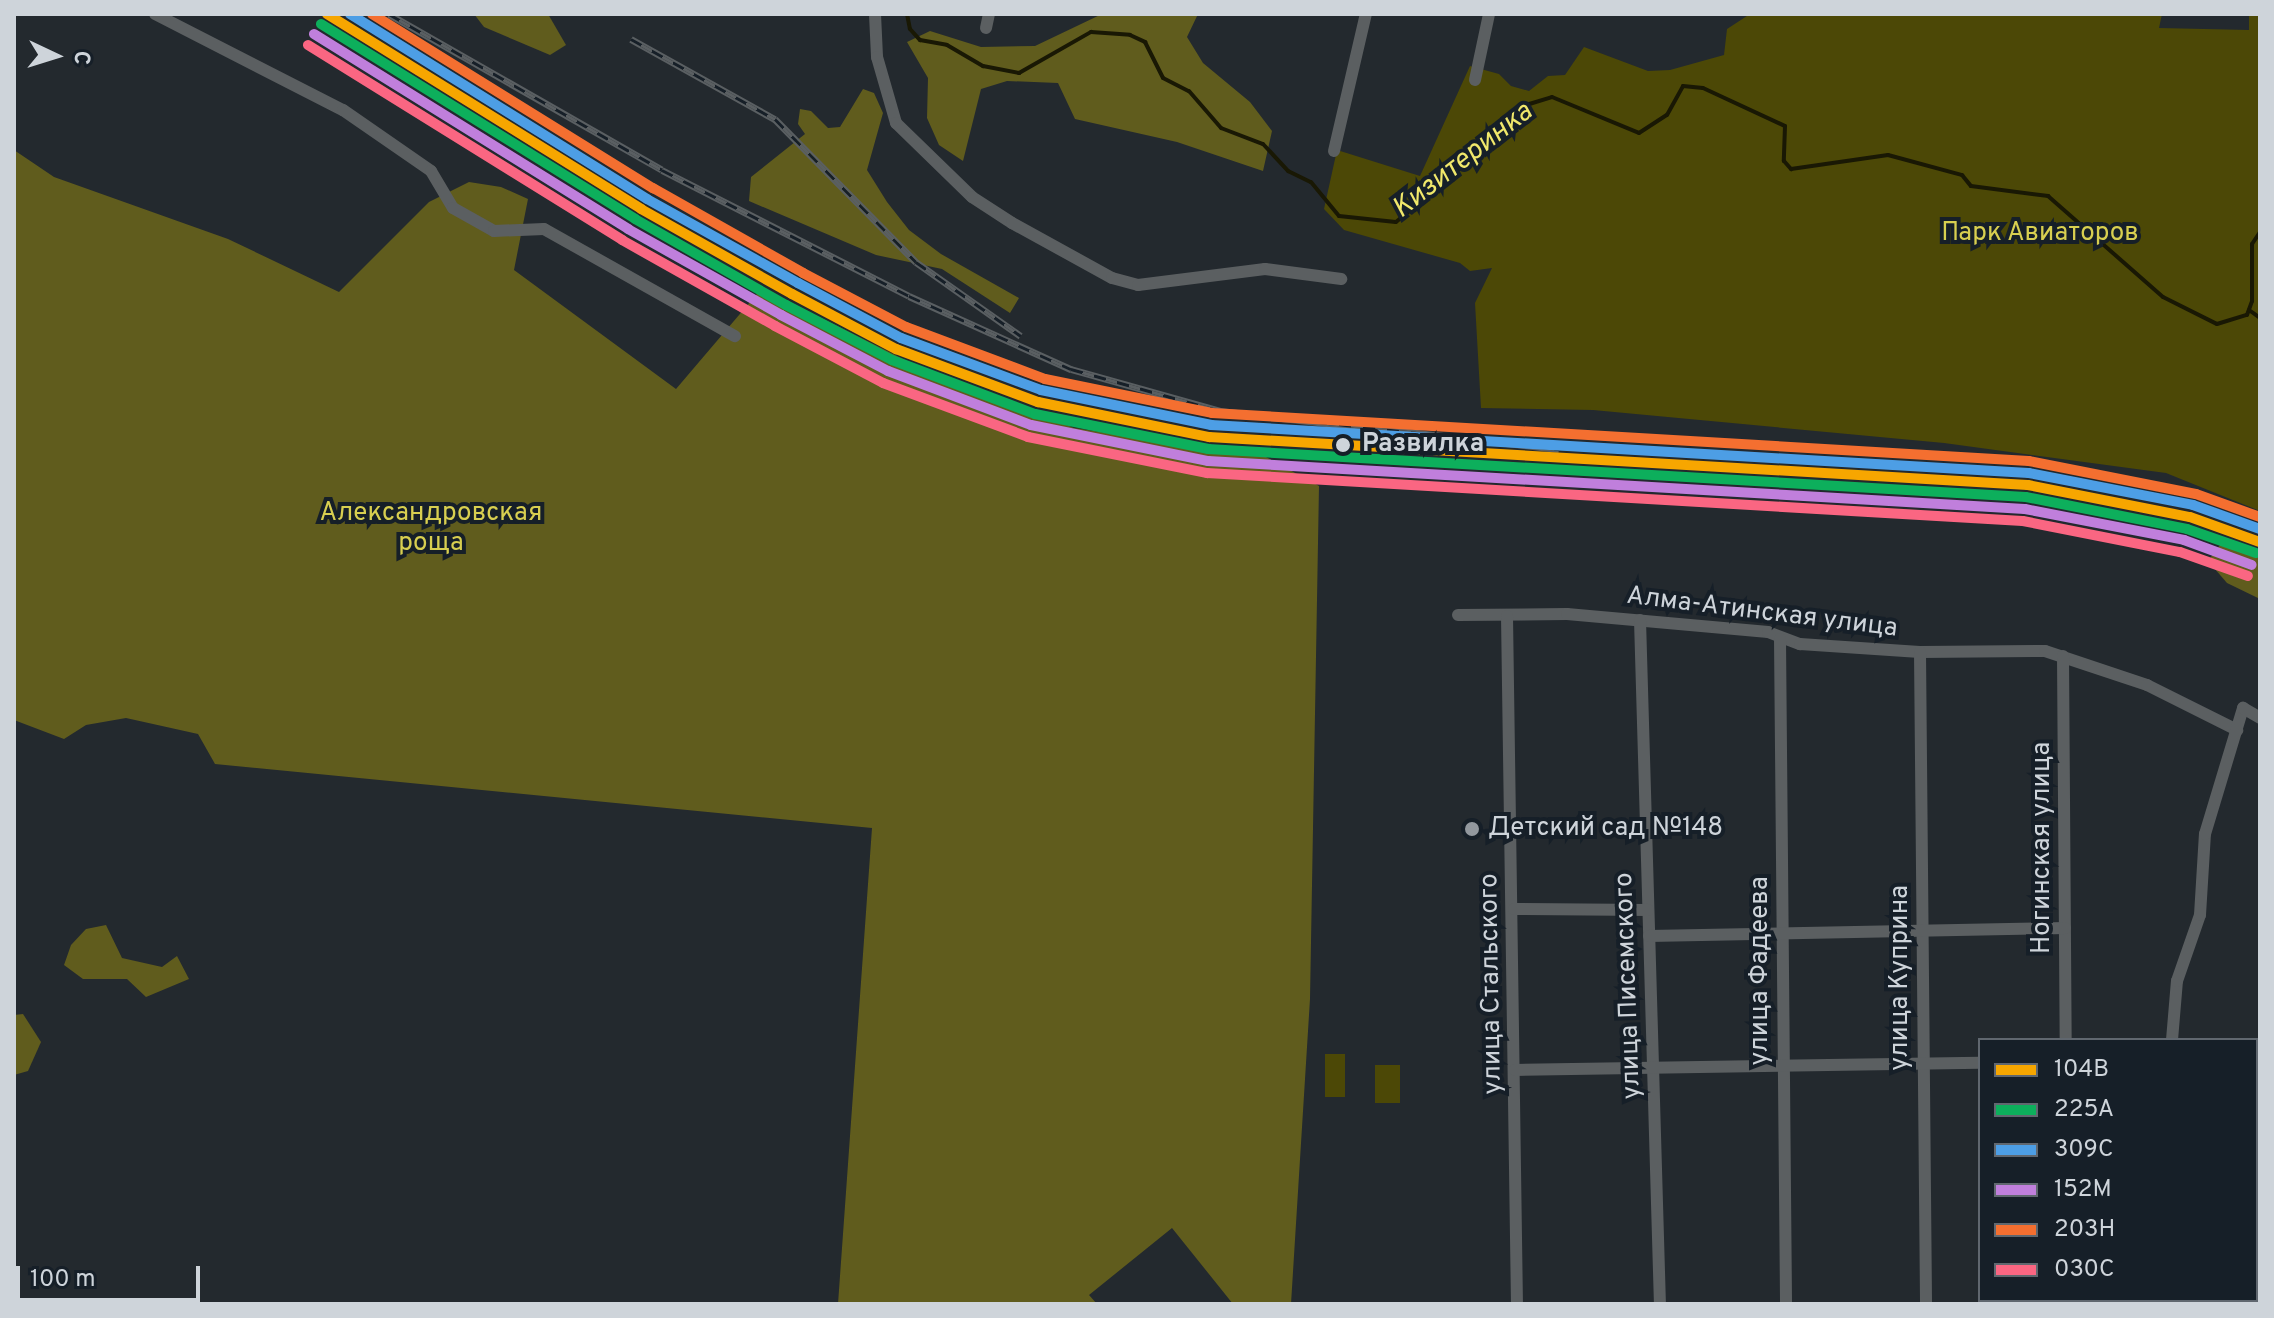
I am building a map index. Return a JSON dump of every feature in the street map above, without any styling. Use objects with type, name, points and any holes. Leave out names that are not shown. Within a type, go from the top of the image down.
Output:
[{"type":"street","points":[[155,14],[343,110],[431,171],[453,208],[494,231],[544,229],[735,336]]},
{"type":"street","points":[[875,14],[877,57],[896,123],[972,197],[1012,223],[1112,278],[1138,285],[1265,269],[1341,279]]},
{"type":"street","points":[[986,28],[989,14]]},
{"type":"street","points":[[1334,151],[1366,14]]},
{"type":"street","points":[[1475,80],[1489,14]]},
{"type":"street","name":"Алма-Атинская улица","points":[[1458,615],[1640,620],[1768,632],[1780,639],[1920,652],[2045,651],[2147,685],[2237,730]]},
{"type":"street","name":"улица Стальского","points":[[1507,616],[1514,909],[1517,1304]]},
{"type":"street","name":"улица Писемского","points":[[1640,620],[1660,1304]]},
{"type":"street","name":"улица Фадеева","points":[[1780,639],[1786,1304]]},
{"type":"street","name":"улица Куприна","points":[[1920,652],[1926,1304]]},
{"type":"street","name":"Ногинская улица","points":[[2063,656],[2066,1038]]},
{"type":"street","points":[[2172,1038],[2177,981],[2200,915],[2205,834],[2243,708],[2260,718]]},
{"type":"street","points":[[1514,909],[1648,910]]},
{"type":"street","points":[[1649,936],[1783,930],[2065,928]]},
{"type":"street","points":[[1515,1070],[1978,1063]]},
{"type":"green space","points":[[474,14],[548,14],[566,45],[550,55],[484,27]]},
{"type":"green space","points":[[1102,14],[1198,14],[1187,37],[1203,63],[1250,102],[1272,131],[1263,171],[1177,142],[1075,119],[1058,83],[1007,81],[981,89],[963,161],[939,145],[927,118],[928,78],[907,42],[930,31],[981,47],[1035,46]]},
{"type":"green space","name":"Парк Авиаторов","points":[[1750,14],[2162,14],[2159,28],[2249,30],[2249,14],[2260,14],[2260,511],[2166,473],[1944,443],[1593,410],[1481,408],[1475,303],[1492,268],[1470,271],[1460,263],[1344,230],[1324,209],[1337,150],[1420,176],[1470,66],[1499,74],[1511,86],[1529,91],[1548,76],[1565,75],[1584,47],[1648,71],[1670,70],[1724,55],[1727,29]]},
{"type":"green space","points":[[863,89],[874,93],[883,113],[867,170],[887,202],[909,230],[941,254],[1019,298],[1010,313],[942,269],[876,255],[749,201],[751,177],[805,134],[798,124],[800,109],[811,111],[828,128],[840,127]]},
{"type":"green space","name":"Александровская роща","points":[[14,150],[54,177],[228,239],[339,292],[429,202],[469,182],[501,187],[528,199],[514,270],[676,389],[762,288],[911,363],[1074,428],[1266,457],[1319,486],[1310,999],[1291,1304],[1233,1304],[1172,1228],[1089,1295],[1097,1304],[838,1304],[872,828],[215,764],[198,734],[126,718],[86,725],[64,739],[14,720]]},
{"type":"green space","points":[[2223,541],[2260,552],[2260,599],[2227,583],[2208,561]]},
{"type":"green space","points":[[106,925],[122,958],[162,967],[177,956],[189,979],[146,997],[127,979],[83,979],[64,965],[71,945],[86,929]]},
{"type":"green space","points":[[23,1014],[41,1042],[28,1071],[14,1075],[14,1015]]},
{"type":"green space","points":[[1325,1054],[1345,1054],[1345,1097],[1325,1097]]},
{"type":"green space","points":[[1375,1065],[1400,1065],[1400,1103],[1375,1103]]},
{"type":"green space","points":[[2260,1108],[2260,1173],[2258,1173]]},
{"type":"waterway","name":"Кизитеринка","points":[[907,14],[910,29],[920,40],[947,45],[983,66],[1019,73],[1091,32],[1130,35],[1145,42],[1163,78],[1189,91],[1221,128],[1263,144],[1288,171],[1311,182],[1339,216],[1396,222],[1501,134],[1526,105],[1552,97],[1639,133],[1667,115],[1683,86],[1703,88],[1785,126],[1784,161],[1791,169],[1888,155],[1962,175],[1971,186],[2048,196],[2163,297],[2217,324],[2247,315],[2252,301],[2252,244],[2260,232]]},
{"type":"waterway","points":[[2249,310],[2260,318]]},
{"type":"railway","points":[[389,14],[662,170],[909,296],[1071,369],[1220,411],[1559,449]]},
{"type":"railway","points":[[631,39],[775,119],[916,262],[1021,336]]},
{"type":"transit line","name":"104В","points":[[327,14],[641,209],[792,294],[896,349],[1038,402],[1209,437],[2028,485],[2190,517],[2260,542]]},
{"type":"transit line","name":"309С","points":[[350,14],[647,199],[798,283],[901,338],[1041,390],[1211,425],[2029,473],[2193,505],[2260,529]]},
{"type":"transit line","name":"203Н","points":[[372,14],[653,188],[803,273],[906,327],[1045,379],[1212,413],[2029,461],[2196,494],[2260,517]]},
{"type":"transit line","name":"225А","points":[[321,24],[635,219],[786,305],[892,360],[1035,414],[1208,449],[2026,497],[2187,529],[2256,553]]},
{"type":"transit line","name":"152М","points":[[314,34],[628,229],[781,315],[888,371],[1031,425],[1208,461],[2025,509],[2184,540],[2252,565]]},
{"type":"transit line","name":"030C","points":[[308,45],[622,240],[775,326],[883,383],[1028,437],[1207,473],[2023,521],[2180,552],[2248,576]]},
{"type":"place","name":"Развилка","points":[[1343,445]]},
{"type":"place","name":"Детский сад №148","points":[[1472,829]]}]
